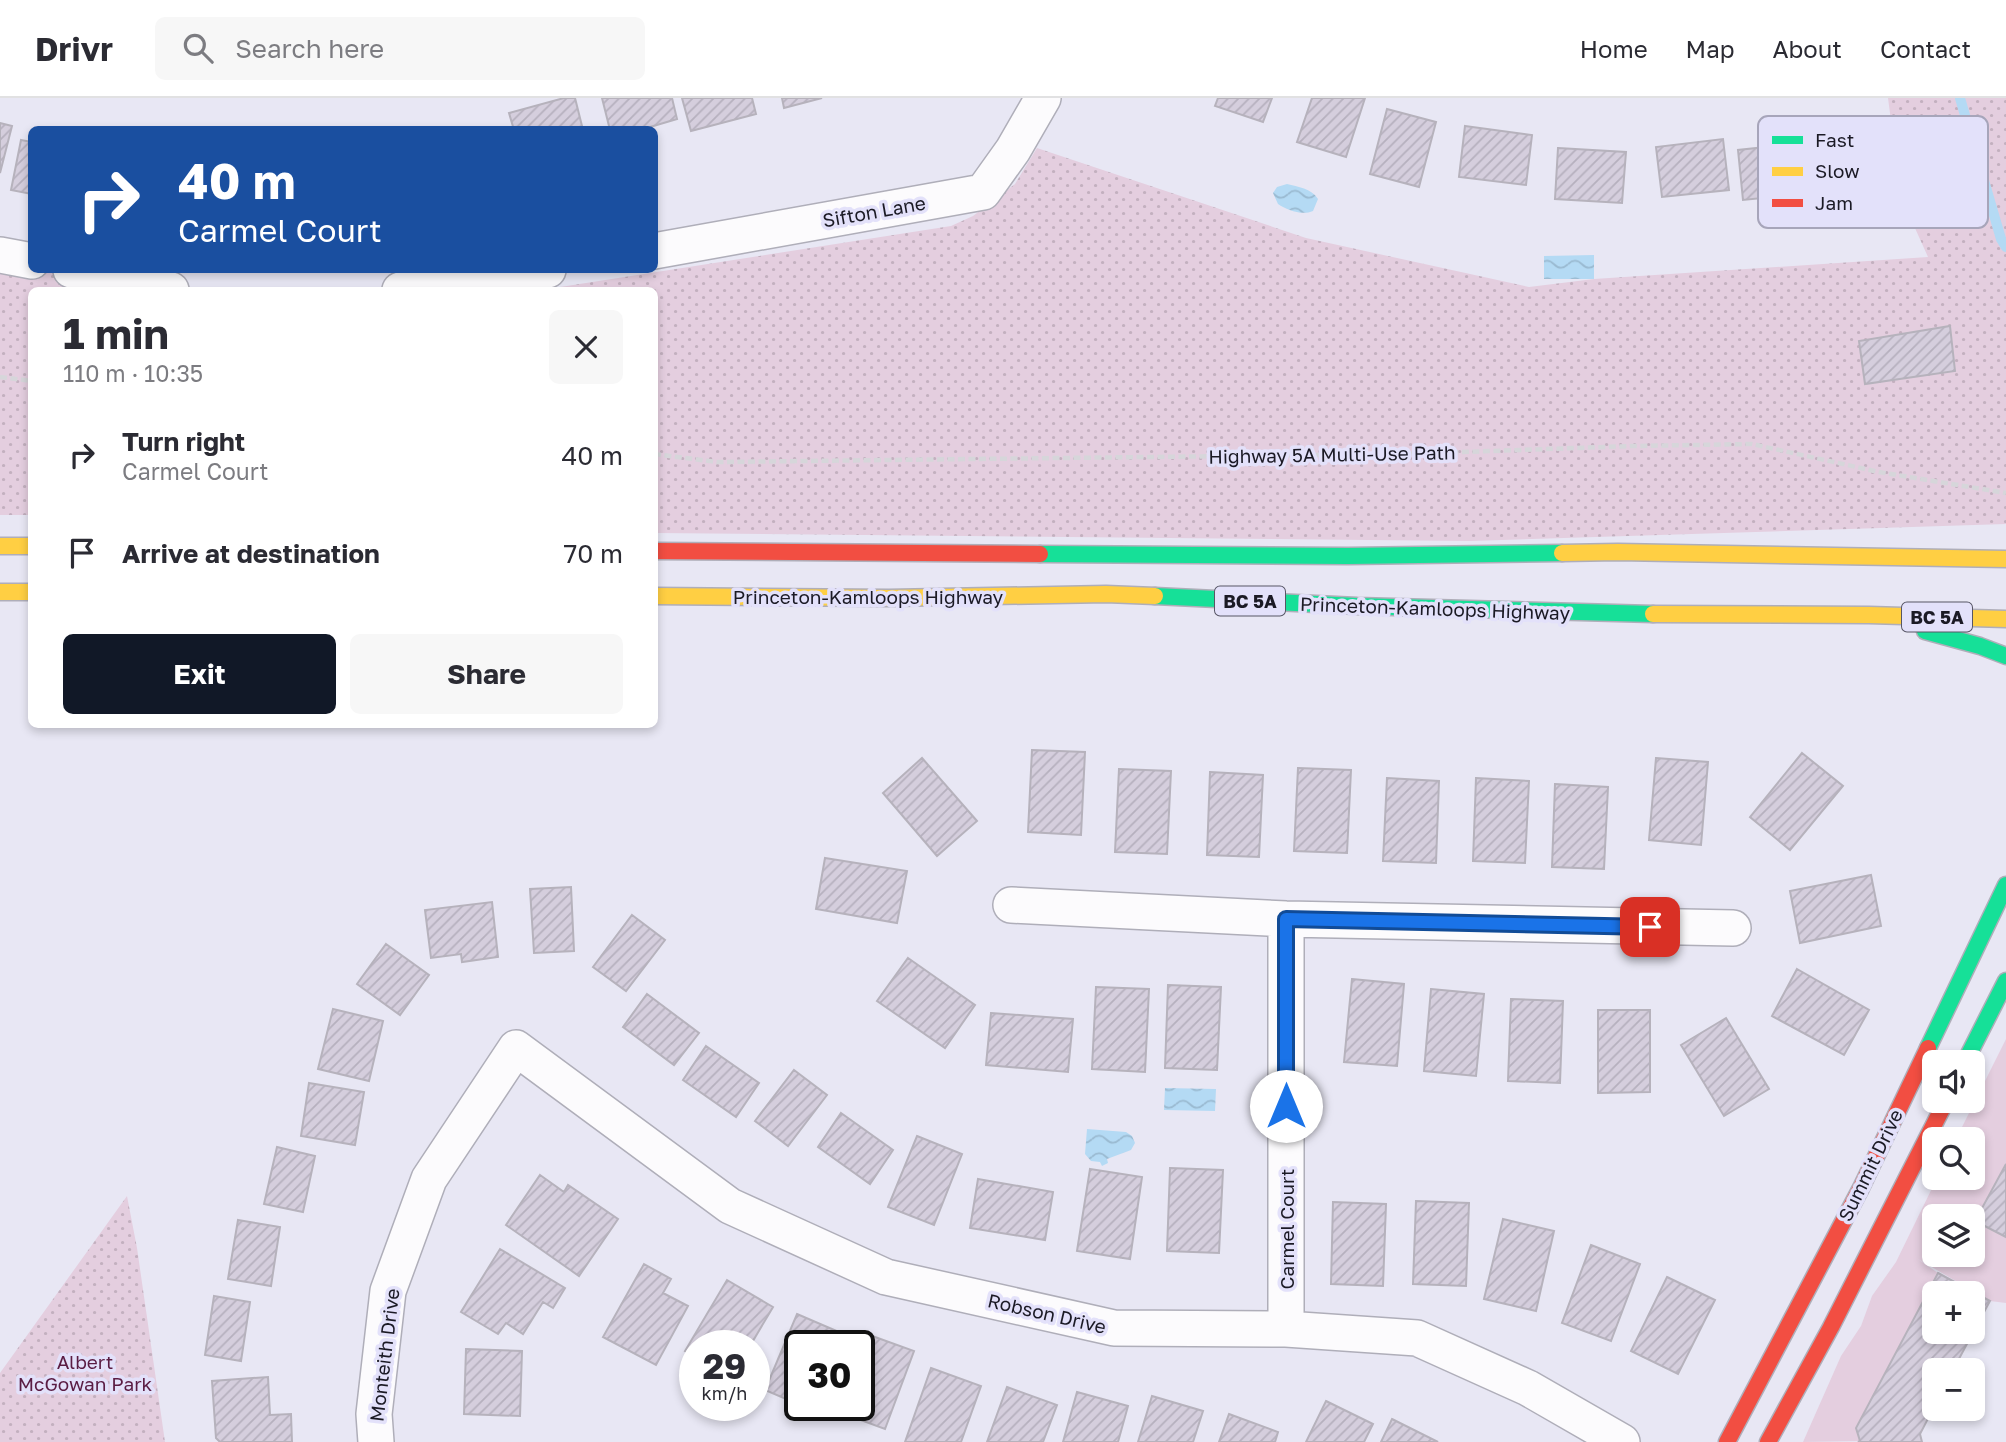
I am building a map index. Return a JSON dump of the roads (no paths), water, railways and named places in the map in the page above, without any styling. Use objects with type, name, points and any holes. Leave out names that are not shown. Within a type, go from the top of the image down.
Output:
[{"type":"main road","points":[[0,546],[28,546]]},
{"type":"main road","points":[[658,551],[1320,555],[1618,552],[2006,559]]},
{"type":"main road","points":[[0,592],[28,592]]},
{"type":"main road","name":"Princeton-Kamloops Highway","points":[[658,596],[888,598],[1106,594],[1612,614],[1869,615],[2006,619]]},
{"type":"main road","points":[[1869,615],[1980,646],[2006,656]]},
{"type":"main road","name":"Summit Drive","points":[[1727,1442],[1861,1188],[2006,884]]},
{"type":"main road","points":[[1971,1050],[2006,981]]},
{"type":"main road","name":"Summit Drive","points":[[1768,1442],[1831,1327],[1940,1113]]},
{"type":"street","name":"Sifton Lane","points":[[658,250],[983,192],[1013,150],[1043,98]]},
{"type":"street","points":[[0,255],[28,260]]},
{"type":"street","points":[[86,273],[156,287]]},
{"type":"street","points":[[450,287],[531,273]]},
{"type":"street","points":[[1011,905],[1286,919],[1733,928]]},
{"type":"street","name":"Carmel Court","points":[[1286,919],[1286,1329]]},
{"type":"street","name":"Robson Drive","points":[[516,1048],[730,1206],[886,1277],[1114,1328],[1286,1329],[1417,1338],[1528,1388],[1622,1442]]},
{"type":"street","name":"Monteith Drive","points":[[376,1442],[374,1414],[388,1291],[429,1179],[516,1048]]},
{"type":"water","points":[[1287,184],[1304,188],[1315,195],[1318,199],[1313,211],[1295,212],[1278,204],[1273,193],[1277,187]]},
{"type":"water","points":[[1594,255],[1594,279],[1544,279],[1544,256]]},
{"type":"water","points":[[1165,1088],[1216,1089],[1215,1111],[1164,1110]]},
{"type":"water","points":[[1087,1129],[1126,1132],[1132,1136],[1135,1143],[1131,1150],[1107,1159],[1108,1163],[1102,1166],[1100,1162],[1091,1161],[1085,1154]]},
{"type":"waterway","points":[[1960,98],[1965,116]]},
{"type":"waterway","points":[[1988,194],[2001,239],[2006,247]]},
{"type":"park label","name":"Albert McGowan Park","points":[[85,1372]]}]
